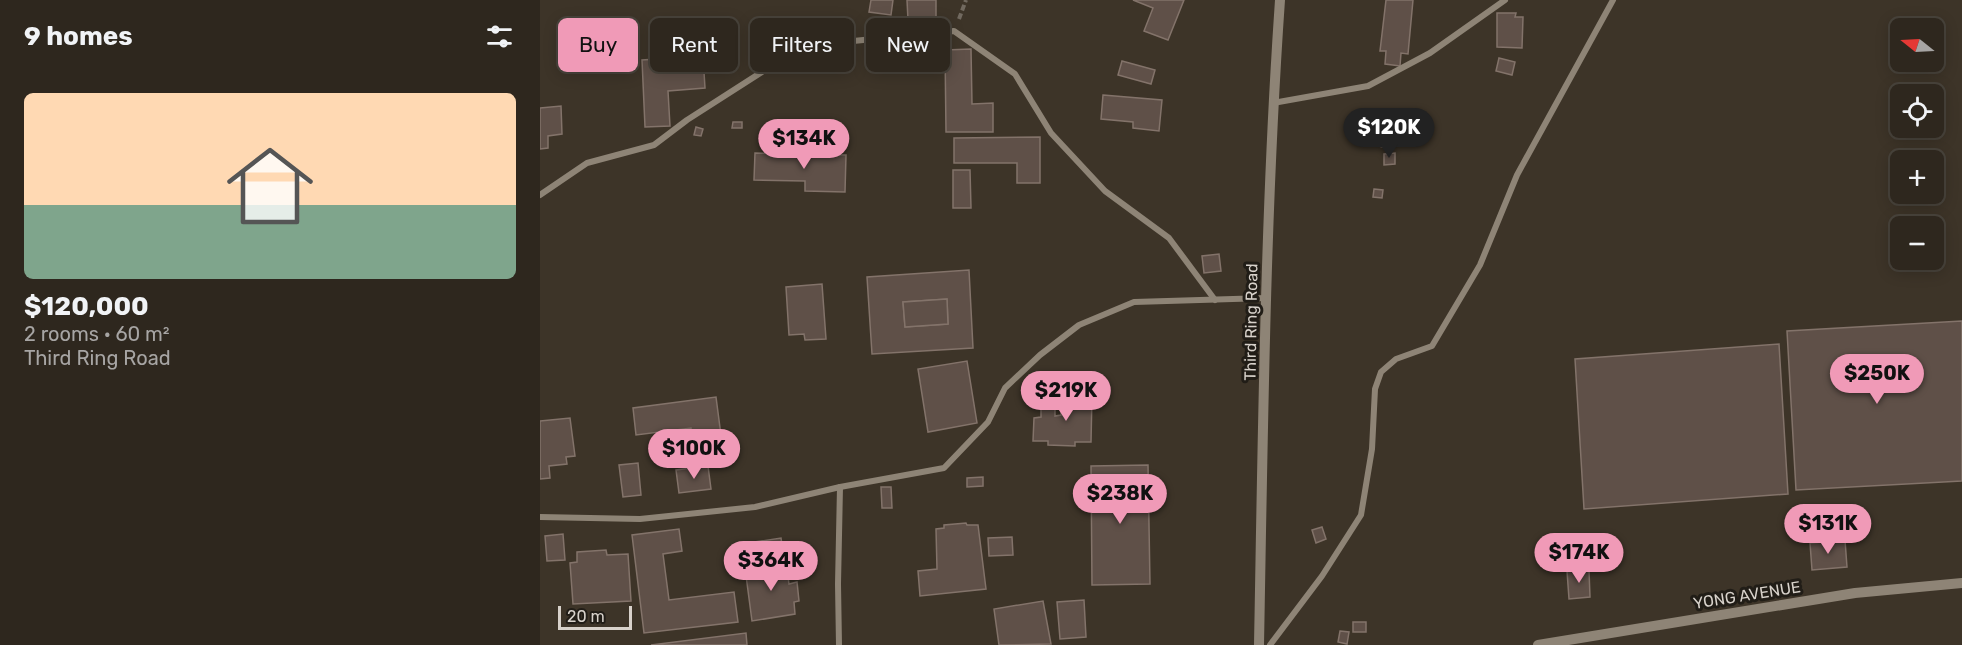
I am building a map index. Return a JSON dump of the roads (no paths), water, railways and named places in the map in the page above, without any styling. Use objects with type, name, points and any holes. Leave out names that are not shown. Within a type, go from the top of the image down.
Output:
[{"type":"street","name":"Third Ring Road","points":[[1259,645],[1266,298],[1273,103],[1280,0]]},
{"type":"street","points":[[1273,103],[1368,86],[1430,53],[1505,0]]},
{"type":"street","points":[[1270,645],[1322,576],[1361,515],[1372,449],[1375,389],[1381,372],[1396,359],[1432,346],[1480,265],[1517,175],[1613,0]]},
{"type":"street","points":[[540,195],[587,163],[654,145],[687,120],[768,68],[823,44],[954,31],[1015,74],[1051,133],[1106,191],[1169,238],[1215,300]]},
{"type":"street","points":[[540,517],[640,519],[754,507],[840,487],[944,468],[988,422],[1005,387],[1040,355],[1079,325],[1134,302],[1266,298]]},
{"type":"street","points":[[839,645],[840,487]]},
{"type":"street","name":"YONG AVENUE","points":[[1538,645],[1855,593],[1962,583]]}]
